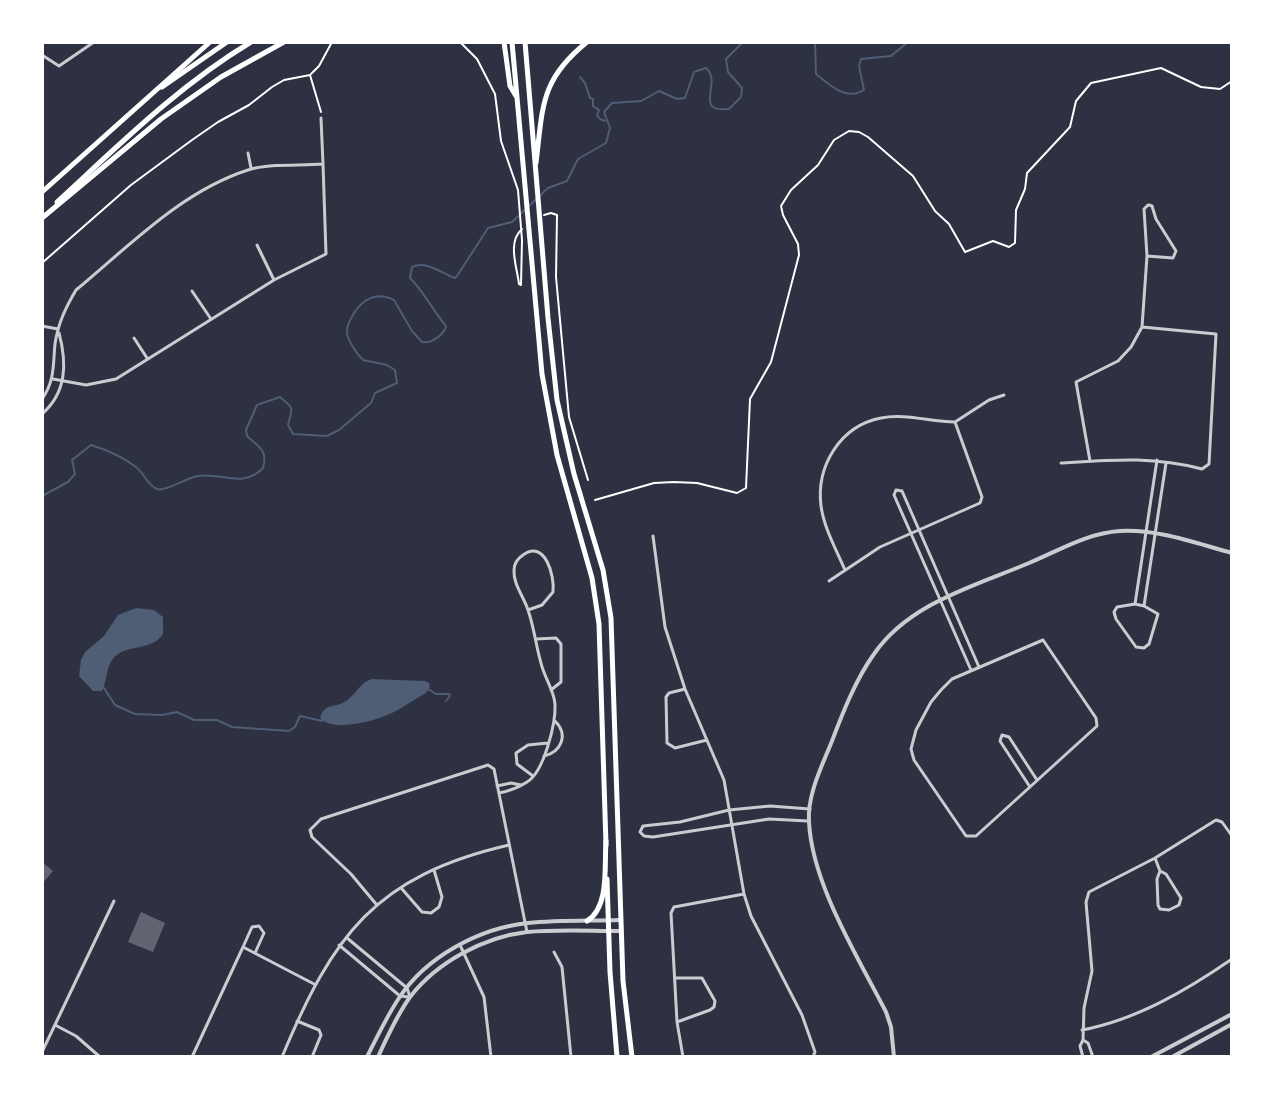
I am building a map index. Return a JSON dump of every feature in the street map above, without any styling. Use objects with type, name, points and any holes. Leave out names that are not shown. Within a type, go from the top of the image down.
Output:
[{"type":"main road","points":[[42,192],[210,42]]},
{"type":"main road","points":[[143,100],[227,42]]},
{"type":"main road","points":[[42,217],[166,102],[216,63],[251,42]]},
{"type":"main road","points":[[42,217],[161,119],[221,77],[284,42]]},
{"type":"main road","points":[[504,42],[510,86],[516,96]]},
{"type":"main road","points":[[512,42],[525,238],[548,417],[592,578],[599,624],[608,931],[619,1057]]},
{"type":"main road","points":[[525,42],[557,400],[574,474],[603,570],[611,618],[620,931],[632,1057]]},
{"type":"main road","points":[[535,176],[548,86],[559,68],[587,42]]},
{"type":"main road","points":[[587,921],[595,916],[600,906],[606,841]]},
{"type":"street","points":[[42,55],[59,66],[94,42]]},
{"type":"street","points":[[53,379],[96,385],[116,379],[274,280],[326,254],[321,118]]},
{"type":"street","points":[[248,153],[251,168]]},
{"type":"street","points":[[42,399],[53,379],[58,329],[65,307],[76,290],[206,187],[251,168],[323,164]]},
{"type":"street","points":[[1090,461],[1076,382],[1118,361],[1131,347],[1142,327],[1147,256],[1144,209],[1148,205],[1152,206],[1156,219],[1176,251],[1173,258],[1147,256]]},
{"type":"street","points":[[257,245],[274,280]]},
{"type":"street","points":[[192,291],[211,319]]},
{"type":"street","points":[[42,326],[58,329]]},
{"type":"street","points":[[1061,463],[1126,458],[1166,461],[1202,469],[1209,464],[1217,337],[1213,332],[1142,327]]},
{"type":"street","points":[[42,414],[56,398],[63,381],[64,354],[58,329]]},
{"type":"street","points":[[134,338],[148,359]]},
{"type":"street","points":[[845,570],[821,504],[822,479],[828,458],[839,442],[851,431],[882,417],[955,422],[989,400],[1004,395]]},
{"type":"street","points":[[829,581],[910,533],[980,503],[982,497],[955,422]]},
{"type":"street","points":[[1135,604],[1157,460]]},
{"type":"street","points":[[1144,606],[1166,461]]},
{"type":"street","points":[[971,670],[894,495],[896,490],[902,491],[979,667]]},
{"type":"street","points":[[894,1057],[886,1012],[827,894],[814,859],[809,821],[816,781],[833,737],[873,654],[912,616],[941,600],[1101,533],[1155,532],[1232,553]]},
{"type":"street","points":[[653,536],[665,627],[685,689],[724,780],[744,894],[751,916],[802,1015],[815,1052],[813,1057]]},
{"type":"street","points":[[499,793],[521,785],[533,776],[544,756],[554,720],[555,701],[541,664],[528,610],[514,578],[519,558],[535,551],[545,558],[551,569],[553,592],[542,605],[528,610]]},
{"type":"street","points":[[1144,606],[1155,610],[1158,619],[1149,644],[1144,648],[1136,647],[1114,612],[1117,607],[1144,606]]},
{"type":"street","points":[[536,639],[556,638],[561,644],[561,682],[551,690]]},
{"type":"street","points":[[1043,640],[1098,722],[1095,730],[976,836],[968,837],[962,833],[914,760],[911,749],[916,730],[931,702],[952,679],[971,670],[1043,640]]},
{"type":"street","points":[[685,689],[669,693],[666,697],[667,743],[675,748],[707,740]]},
{"type":"street","points":[[544,756],[552,754],[561,745],[562,732],[554,720]]},
{"type":"street","points":[[1030,787],[1000,741],[1002,735],[1009,737],[1037,780]]},
{"type":"street","points":[[533,776],[517,764],[516,753],[528,745],[548,743]]},
{"type":"street","points":[[376,904],[351,874],[312,837],[310,830],[321,819],[488,765],[494,769],[527,932]]},
{"type":"street","points":[[497,786],[521,785]]},
{"type":"street","points":[[809,821],[769,819],[647,837],[640,832],[643,826],[680,822],[729,810],[770,806],[810,809]]},
{"type":"street","points":[[1083,1057],[1080,1046],[1092,971],[1086,902],[1089,892],[1155,858],[1216,820],[1222,822],[1232,836]]},
{"type":"street","points":[[680,822],[682,834]]},
{"type":"street","points":[[282,1057],[314,984],[344,938],[376,904],[401,887],[463,856],[509,845]]},
{"type":"street","points":[[1155,858],[1160,871],[1157,879],[1158,905],[1160,909],[1169,910],[1179,905],[1181,898],[1166,874],[1160,871]]},
{"type":"street","points":[[401,887],[422,912],[431,913],[439,907],[442,897],[434,870]]},
{"type":"street","points":[[683,1057],[677,1022],[671,913],[674,907],[744,894]]},
{"type":"street","points":[[42,1052],[114,901]]},
{"type":"street","points":[[367,1057],[407,988],[426,967],[474,937],[526,923],[620,920]]},
{"type":"street","points":[[192,1057],[252,927],[259,926],[264,933],[255,953]]},
{"type":"street","points":[[378,1057],[410,997],[435,972],[464,953],[500,938],[527,932],[620,931]]},
{"type":"street","points":[[344,938],[407,988],[410,997]]},
{"type":"street","points":[[339,945],[400,996],[410,997]]},
{"type":"street","points":[[460,945],[484,997],[491,1057]]},
{"type":"street","points":[[243,947],[314,984]]},
{"type":"street","points":[[554,952],[562,967],[571,1057]]},
{"type":"street","points":[[1082,1030],[1121,1021],[1155,1005],[1232,959]]},
{"type":"street","points":[[675,978],[702,978],[715,1001],[710,1010],[677,1022]]},
{"type":"street","points":[[1153,1057],[1232,1014]]},
{"type":"street","points":[[297,1021],[319,1030],[321,1035],[312,1057]]},
{"type":"street","points":[[54,1024],[76,1036],[100,1057]]},
{"type":"street","points":[[1172,1057],[1232,1024]]},
{"type":"street","points":[[1083,1040],[1088,1043],[1093,1057]]},
{"type":"path","points":[[42,263],[131,185],[200,134],[284,80],[310,75],[319,66],[332,42]]},
{"type":"path","points":[[460,42],[477,59],[490,81],[501,141],[518,190],[525,238]]},
{"type":"path","points":[[595,500],[654,483],[697,483],[737,493],[746,488],[750,399],[771,362],[799,255],[798,244],[781,206],[842,133],[859,132],[868,137],[913,176],[935,211],[949,224],[965,252],[993,241],[1009,247],[1015,243],[1016,210],[1025,189],[1027,173],[1070,127],[1076,101],[1091,83],[1161,68],[1201,87],[1220,89],[1232,81]]},
{"type":"path","points":[[310,75],[321,118]]},
{"type":"water","points":[[136,608],[154,610],[163,617],[163,634],[152,643],[117,655],[110,664],[102,691],[93,691],[79,676],[85,652],[104,636],[118,615]]},
{"type":"water","points":[[372,679],[425,681],[430,687],[402,708],[371,720],[342,725],[320,718],[324,710],[346,701]]},
{"type":"building","points":[[42,862],[53,871],[42,884]]},
{"type":"building","points":[[141,912],[165,923],[153,952],[128,942]]},
{"type":"waterway","points":[[42,496],[68,482],[75,474],[72,460],[91,445],[131,463],[157,489],[165,489],[198,476],[248,478],[263,468],[264,457],[261,449],[247,436],[246,430],[257,405],[280,397],[291,408],[288,425],[293,434],[327,436],[339,430],[371,403],[375,393],[397,383],[395,370],[363,360],[349,340],[348,326],[361,305],[370,298],[388,297],[394,300],[422,342],[437,338],[446,326],[410,278],[412,267],[428,266],[455,278],[488,228],[512,222],[548,188],[567,181],[578,159],[606,143],[610,128],[604,112],[612,103],[641,101],[659,91],[677,99],[685,98],[694,72],[706,68],[712,81],[712,106],[729,109],[741,97],[742,88],[728,72],[726,59],[743,42]]},
{"type":"waterway","points":[[815,42],[816,74],[839,91],[851,94],[864,90],[859,66],[861,59],[891,56],[908,42]]},
{"type":"waterway","points":[[580,77],[593,99],[593,106],[599,110],[597,115],[605,121]]},
{"type":"waterway","points":[[104,688],[115,705],[135,714],[177,712],[194,720],[217,720],[232,727],[289,731],[295,727],[300,716],[322,721]]},
{"type":"waterway","points":[[428,689],[436,694],[449,694],[446,701]]}]
